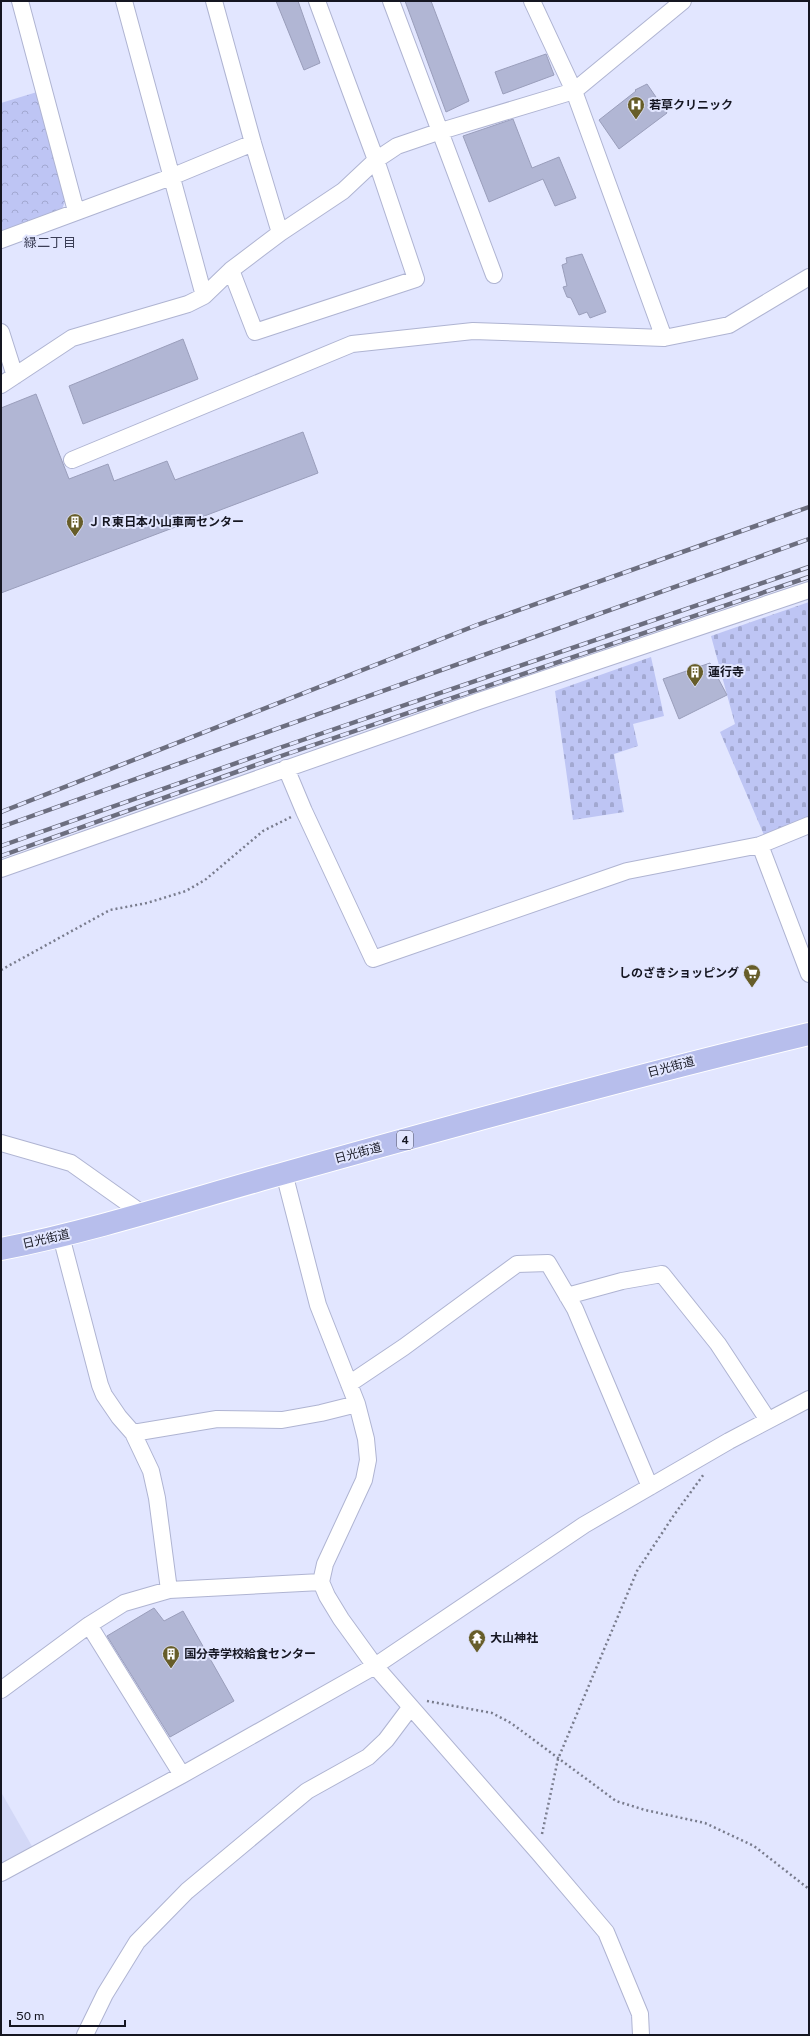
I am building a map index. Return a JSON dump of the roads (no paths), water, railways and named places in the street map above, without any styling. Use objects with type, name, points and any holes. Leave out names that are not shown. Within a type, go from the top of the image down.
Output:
[{"type":"highway","name":"日光街道","points":[[1,1249],[61,1236],[143,1214],[284,1173],[685,1063],[809,1034]]},
{"type":"street","points":[[20,1],[76,211]]},
{"type":"street","points":[[124,1],[204,296]]},
{"type":"street","points":[[214,1],[253,143],[280,233]]},
{"type":"street","points":[[231,270],[255,332],[416,280],[376,160],[317,1]]},
{"type":"street","points":[[391,1],[494,275]]},
{"type":"street","points":[[532,1],[574,91],[664,338]]},
{"type":"street","points":[[1,385],[72,338],[188,304],[204,296],[231,270],[280,233],[343,191],[376,160],[397,146],[441,131],[574,91],[683,1]]},
{"type":"street","points":[[1,240],[171,177],[253,143]]},
{"type":"street","points":[[72,460],[352,344],[473,331],[664,338],[729,325],[809,277]]},
{"type":"street","points":[[1,332],[15,376]]},
{"type":"street","points":[[1,869],[479,700],[809,590]]},
{"type":"street","points":[[286,768],[304,811],[373,959],[627,871],[760,845],[809,825]]},
{"type":"street","points":[[760,845],[809,974]]},
{"type":"street","points":[[1,1144],[72,1163],[143,1214]]},
{"type":"street","points":[[284,1173],[314,1294],[357,1404],[366,1439],[368,1460],[364,1480],[324,1564],[322,1582],[327,1596],[341,1619],[375,1666],[606,1932],[640,2014],[641,2035]]},
{"type":"street","points":[[61,1236],[100,1385],[104,1395],[119,1417],[133,1433],[151,1471],[157,1498],[169,1590]]},
{"type":"street","points":[[349,1384],[404,1347],[517,1264],[548,1263],[575,1309],[650,1487]]},
{"type":"street","points":[[567,1296],[622,1281],[662,1274],[718,1344],[768,1420]]},
{"type":"street","points":[[1,1873],[182,1775],[375,1666],[578,1530],[768,1420],[809,1399]]},
{"type":"street","points":[[133,1433],[217,1419],[282,1420],[321,1414],[357,1404]]},
{"type":"street","points":[[1,1690],[89,1625],[124,1603],[169,1590],[322,1582]]},
{"type":"street","points":[[89,1625],[182,1775]]},
{"type":"street","points":[[85,2035],[105,1994],[136,1942],[187,1891],[307,1791],[368,1757],[386,1740],[407,1704]]},
{"type":"railway","points":[[1,812],[477,625],[809,507]]},
{"type":"railway","points":[[1,827],[809,539]]},
{"type":"railway","points":[[1,846],[282,747],[809,567]]},
{"type":"railway","points":[[1,856],[284,755],[809,577]]},
{"type":"place","name":"若草クリニック","points":[[636,120]]},
{"type":"place","name":"ＪＲ東日本小山車両センター","points":[[75,537]]},
{"type":"place","name":"蓮行寺","points":[[695,687]]},
{"type":"place","name":"しのざきショッピング","points":[[752,988]]},
{"type":"place","name":"大山神社","points":[[477,1653]]},
{"type":"place","name":"国分寺学校給食センター","points":[[171,1669]]},
{"type":"district","name":"緑二丁目","points":[[50,242]]}]
